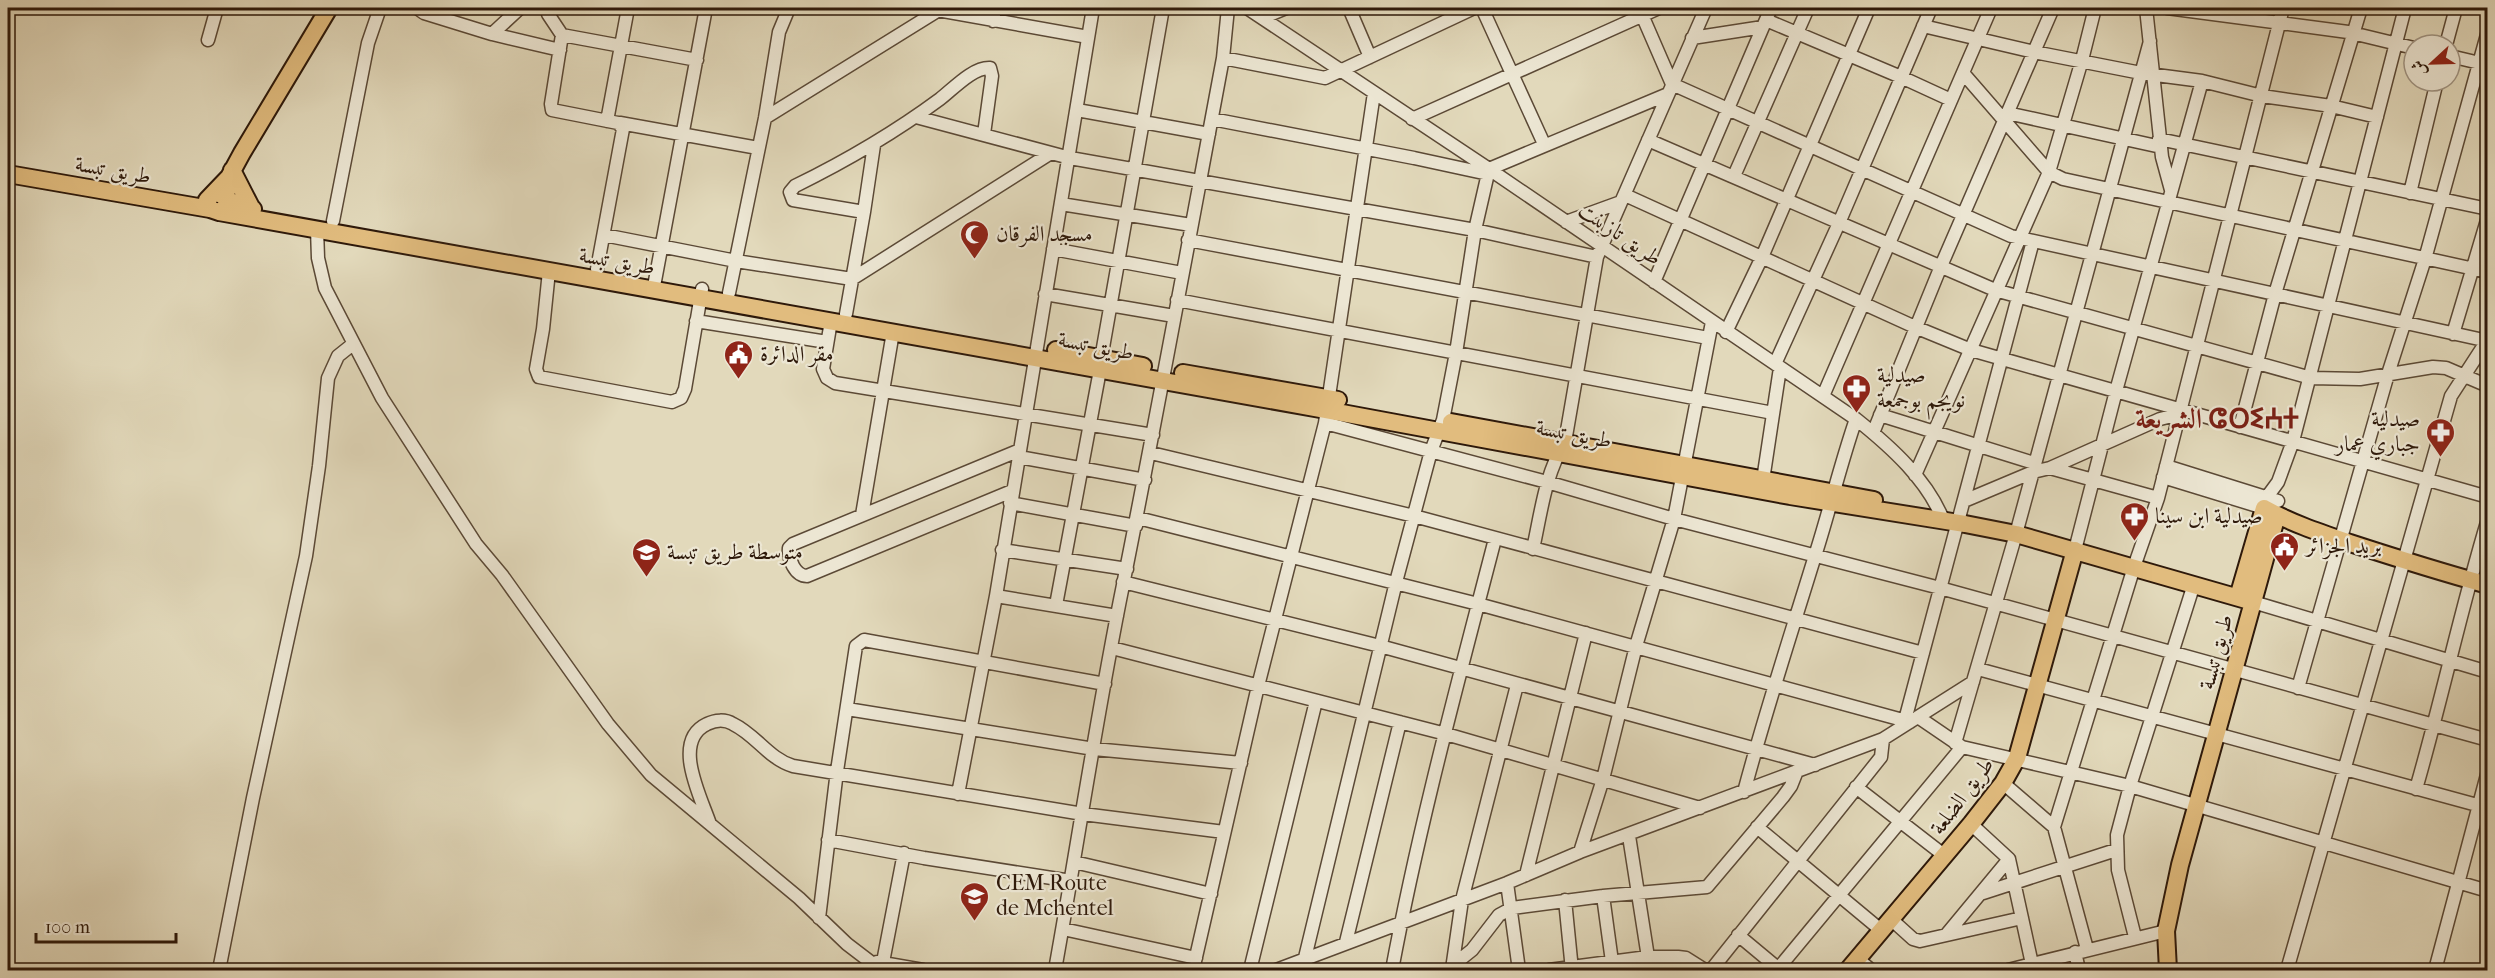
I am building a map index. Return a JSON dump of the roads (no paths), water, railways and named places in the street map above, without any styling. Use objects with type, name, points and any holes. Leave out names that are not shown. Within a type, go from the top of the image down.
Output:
[{"type":"main road","points":[[217,201],[231,173],[329,8]]},
{"type":"main road","name":"طريق تبسة","points":[[8,163],[252,209],[333,221],[356,231]]},
{"type":"main road","points":[[231,173],[252,209]]},
{"type":"main road","name":"طريق تبسة","points":[[8,174],[217,201],[317,229],[356,231],[597,270],[655,281],[701,294],[729,293],[893,333],[1036,352]]},
{"type":"main road","name":"طريق تبسة","points":[[422,243],[549,271],[701,294],[1036,352],[1163,375],[1326,410],[1441,425],[1831,497],[2016,534],[2246,599],[2234,671],[2180,865],[2166,931],[2168,970]]},
{"type":"main road","name":"طريق تبسة","points":[[1685,470],[1762,480],[1831,497]]},
{"type":"main road","points":[[2246,599],[2272,506],[2342,540],[2487,585]]},
{"type":"main road","name":"طريق الضلعة","points":[[1853,965],[1971,824],[2003,783],[2017,758],[2075,550]]},
{"type":"street","points":[[208,40],[217,8]]},
{"type":"street","points":[[333,221],[368,44],[380,8]]},
{"type":"street","points":[[420,8],[424,13],[492,34],[560,50]]},
{"type":"street","points":[[492,34],[520,8]]},
{"type":"street","points":[[548,8],[548,14],[562,35],[552,110],[759,148]]},
{"type":"street","points":[[607,121],[628,8]]},
{"type":"street","points":[[655,281],[706,8]]},
{"type":"street","points":[[729,293],[765,118],[779,32],[789,8]]},
{"type":"street","points":[[993,21],[995,8]]},
{"type":"street","points":[[958,794],[996,596],[1093,8]]},
{"type":"street","points":[[1056,605],[1074,515],[1163,8]]},
{"type":"street","points":[[1055,970],[1117,616],[1151,453],[1163,375],[1201,181],[1223,58],[1228,8]]},
{"type":"street","name":"طريق تازبنت","points":[[1246,8],[1566,222],[1600,252],[1654,282],[1856,419],[1915,474],[1953,521]]},
{"type":"street","points":[[1262,18],[1282,8]]},
{"type":"street","points":[[1349,8],[1371,57]]},
{"type":"street","points":[[1223,58],[1325,78],[1474,8]]},
{"type":"street","points":[[1482,8],[1544,144]]},
{"type":"street","points":[[1412,119],[1640,12],[1659,8]]},
{"type":"street","points":[[1533,549],[1547,482],[1561,448],[1600,252],[1707,8]]},
{"type":"street","points":[[1734,176],[1808,8]]},
{"type":"street","points":[[1726,332],[1762,257],[1869,8]]},
{"type":"street","points":[[1823,396],[1991,8]]},
{"type":"street","points":[[1873,433],[1963,213],[2053,8]]},
{"type":"street","points":[[1915,474],[2049,172],[2095,8]]},
{"type":"street","points":[[2172,191],[2160,143],[2145,8],[2165,8],[2281,21],[2354,33],[2402,45]]},
{"type":"street","points":[[2079,970],[2081,950],[2055,827],[2112,637],[2158,498],[2283,8]]},
{"type":"street","points":[[2240,427],[2275,294],[2361,8]]},
{"type":"street","points":[[2165,471],[2272,506],[2311,378],[2405,8]]},
{"type":"street","points":[[2449,33],[2456,8]]},
{"type":"street","points":[[765,118],[933,9],[1088,37]]},
{"type":"street","points":[[1640,12],[1670,89]]},
{"type":"street","points":[[1762,480],[1773,413],[1777,366],[1926,14],[1977,40],[2141,73],[2202,81],[2262,96],[2331,106],[2377,117]]},
{"type":"street","points":[[1692,38],[1767,18],[1951,100]]},
{"type":"street","points":[[1654,282],[1679,219],[1767,18]]},
{"type":"street","points":[[2298,688],[2388,374],[2483,64],[2487,31]]},
{"type":"street","points":[[562,35],[697,60]]},
{"type":"street","points":[[1738,935],[1778,970],[1901,820],[1959,745],[1973,682],[2016,534],[2150,41]]},
{"type":"street","points":[[2462,59],[2483,64]]},
{"type":"street","points":[[864,212],[793,200],[790,192],[795,186],[874,145],[970,76],[980,70],[990,68],[992,76],[984,134]]},
{"type":"street","points":[[1963,73],[2006,117],[2049,172],[2063,179],[2487,272]]},
{"type":"street","points":[[2075,550],[2116,391],[2202,81]]},
{"type":"street","points":[[1212,119],[1488,172],[1544,144],[1670,89],[1757,123],[2020,238],[2487,340],[2451,396],[2287,970]]},
{"type":"street","points":[[1193,970],[1258,686],[1326,410],[1374,93]]},
{"type":"street","points":[[2410,193],[2434,93]]},
{"type":"street","points":[[1077,110],[1209,134]]},
{"type":"street","points":[[916,117],[1070,158],[1600,252]]},
{"type":"street","points":[[2006,117],[2125,138],[2185,145],[2487,209]]},
{"type":"street","points":[[597,270],[623,134],[620,123]]},
{"type":"street","points":[[1648,140],[1995,290],[2311,378],[2360,379],[2433,367],[2464,375],[2487,386]]},
{"type":"street","points":[[874,145],[852,279],[827,342],[823,369],[827,378],[835,382],[883,391],[1153,435]]},
{"type":"street","points":[[604,235],[660,248],[852,279],[1051,153]]},
{"type":"street","points":[[1303,965],[1396,582],[1431,451],[1441,425],[1456,353],[1475,230],[1488,172]]},
{"type":"street","points":[[1566,222],[1623,199],[1679,219],[1863,304],[1971,350],[2059,374],[2180,412],[2363,460],[2487,497]]},
{"type":"street","points":[[1061,204],[1191,225]]},
{"type":"street","points":[[2453,334],[2474,269],[2487,217]]},
{"type":"street","points":[[317,229],[320,274],[382,398],[476,544],[502,575],[608,724],[651,774],[847,944],[878,965],[923,970]]},
{"type":"street","points":[[1188,240],[1708,338]]},
{"type":"street","points":[[1911,720],[1923,653],[1940,588],[1953,521],[1964,501],[2033,241]]},
{"type":"street","points":[[1053,249],[1182,273]]},
{"type":"street","points":[[549,271],[536,369],[543,379],[668,401],[678,400],[684,393],[701,294]]},
{"type":"street","points":[[1045,294],[1174,316]]},
{"type":"street","points":[[1177,300],[1773,413]]},
{"type":"street","points":[[696,321],[827,342]]},
{"type":"street","points":[[1580,852],[1603,779],[1636,646],[1674,519],[1712,322]]},
{"type":"street","points":[[862,515],[893,333]]},
{"type":"street","points":[[221,970],[220,965],[253,798],[306,556],[319,466],[328,378],[338,356],[353,344]]},
{"type":"street","points":[[1326,410],[1431,451],[1674,519],[1995,603],[2170,654],[2487,740]]},
{"type":"street","points":[[2050,468],[2103,443],[2180,412]]},
{"type":"street","points":[[1880,415],[2033,467],[2050,468],[2158,498]]},
{"type":"street","points":[[1744,792],[1774,685],[1856,419]]},
{"type":"street","points":[[1151,453],[1414,516],[1923,653]]},
{"type":"street","points":[[1145,480],[1019,454],[793,544],[789,548],[788,555],[797,573],[807,576],[1011,497],[1074,515],[1137,522],[1290,555],[1636,646],[1774,685],[1911,720],[1959,745],[2198,804],[2487,891]]},
{"type":"street","points":[[1964,501],[2033,467]]},
{"type":"street","points":[[2416,789],[2469,580],[2487,519]]},
{"type":"street","points":[[1392,970],[1401,922],[1461,668],[1495,539]]},
{"type":"street","points":[[1002,550],[1127,569]]},
{"type":"street","points":[[1124,582],[1380,646],[1815,765]]},
{"type":"street","points":[[2135,937],[2118,870],[2117,835],[2170,654],[2194,584]]},
{"type":"street","points":[[996,596],[1117,616]]},
{"type":"street","points":[[2246,599],[2487,672]]},
{"type":"street","points":[[1526,875],[1586,633]]},
{"type":"street","points":[[819,918],[837,771],[856,646],[859,642],[864,640],[1105,684]]},
{"type":"street","points":[[1112,648],[1446,734],[1701,808]]},
{"type":"street","points":[[1978,669],[2483,807]]},
{"type":"street","points":[[1276,970],[1303,965],[1346,942],[1883,739],[1973,682]]},
{"type":"street","points":[[1452,968],[1462,900],[1517,685]]},
{"type":"street","points":[[1250,970],[1316,701]]},
{"type":"street","points":[[847,709],[1094,749],[1241,763]]},
{"type":"street","points":[[711,825],[689,758],[692,736],[696,729],[712,722],[730,722],[783,763],[1083,814],[1224,832]]},
{"type":"street","points":[[1346,942],[1400,722]]},
{"type":"street","points":[[1549,970],[1613,967],[1648,957],[1686,958],[1708,970],[1881,757],[1883,739]]},
{"type":"street","points":[[1452,968],[1467,956],[1499,915],[1512,908],[1565,900],[1707,887],[1791,786],[1797,771]]},
{"type":"street","points":[[2435,970],[2458,884],[2483,807],[2487,771]]},
{"type":"street","points":[[2003,783],[2055,827]]},
{"type":"street","points":[[1856,787],[1945,856]]},
{"type":"street","points":[[1971,824],[2009,859],[2032,964]]},
{"type":"street","points":[[1757,827],[1839,895],[1916,941],[2022,918]]},
{"type":"street","points":[[1629,836],[1650,970]]},
{"type":"street","points":[[828,840],[1071,881]]},
{"type":"street","points":[[1983,892],[2116,850]]},
{"type":"street","points":[[878,965],[904,854]]},
{"type":"street","points":[[1946,935],[2009,859]]},
{"type":"street","points":[[1074,862],[1211,894]]},
{"type":"street","points":[[1507,883],[1520,970]]},
{"type":"street","points":[[1603,896],[1613,967]]},
{"type":"street","points":[[1565,900],[1572,969]]},
{"type":"street","points":[[1063,929],[1196,958]]},
{"type":"street","points":[[2008,970],[2081,950],[2166,931]]},
{"type":"street","points":[[1467,956],[1470,970]]},
{"type":"street","points":[[1853,965],[1871,970]]},
{"type":"place","name":"مسجد الفرقان","points":[[975,260]]},
{"type":"place","name":"مقر الدائرة","points":[[739,380]]},
{"type":"place","name":"صيدلية نويجم بوجمعة","points":[[1856,414]]},
{"type":"place","name":"صيدلية جباري عمار","points":[[2441,458]]},
{"type":"place","name":"صيدلية ابن سينا","points":[[2134,542]]},
{"type":"place","name":"بريد الجزائر","points":[[2285,572]]},
{"type":"place","name":"متوسطة طريق تبسة","points":[[646,578]]},
{"type":"place","name":"CEM Route de Mchentel","points":[[975,922]]},
{"type":"district","name":"الشريعة ⵛⵔⵉⵄⵜ","points":[[2217,418]]}]
